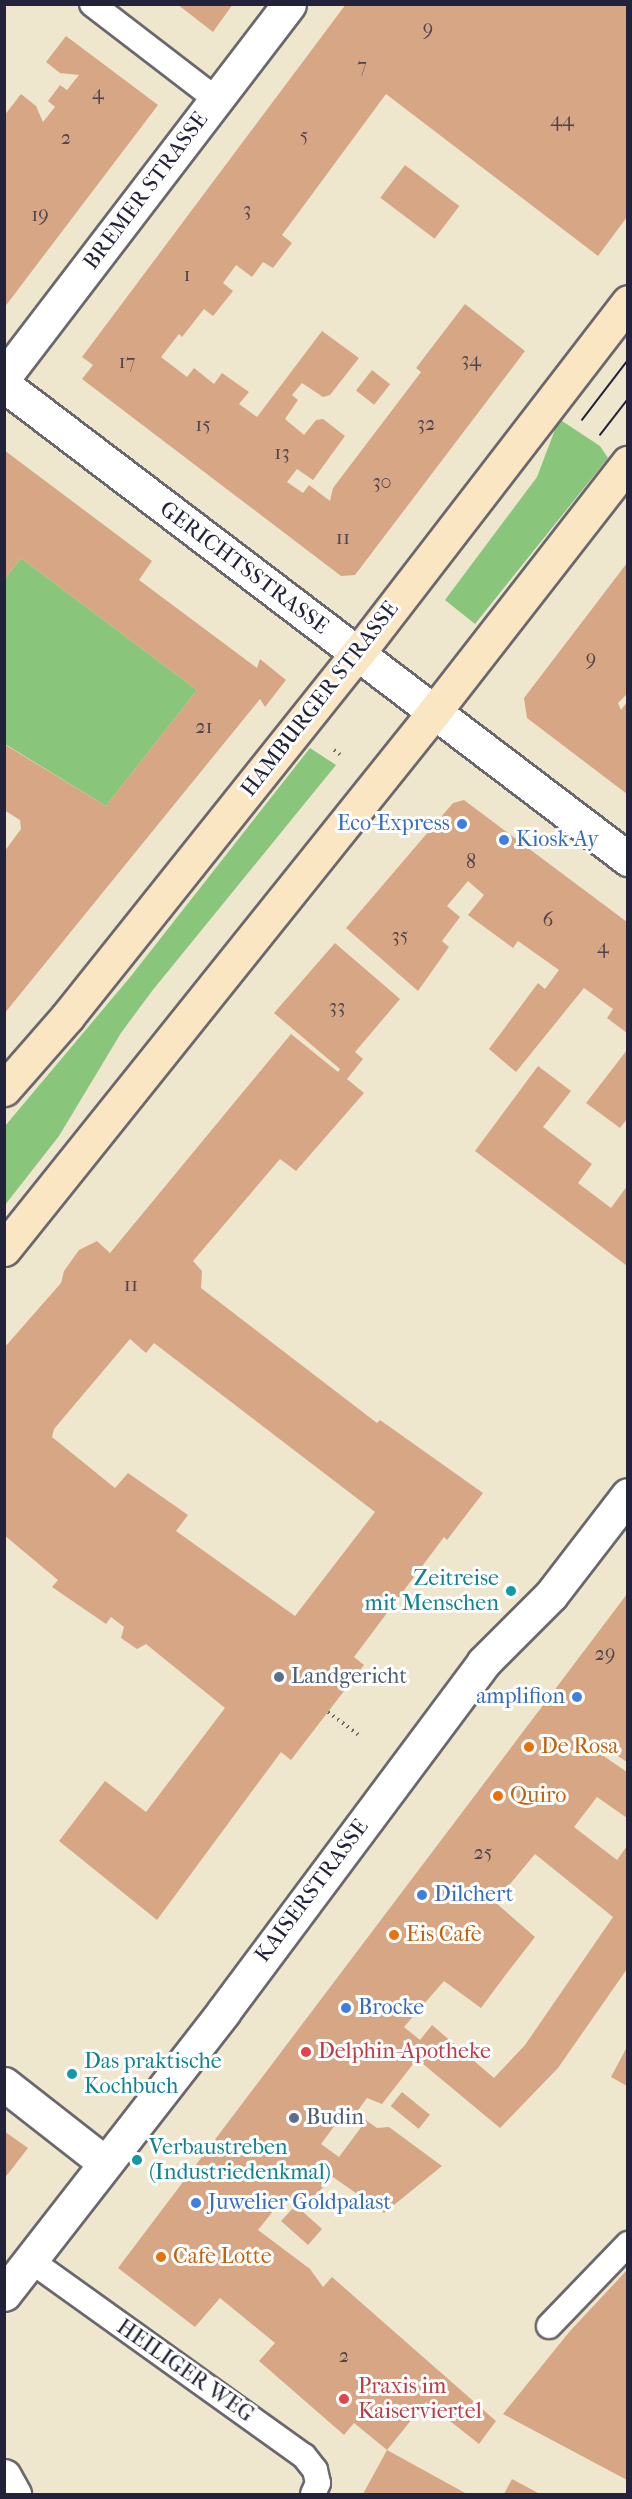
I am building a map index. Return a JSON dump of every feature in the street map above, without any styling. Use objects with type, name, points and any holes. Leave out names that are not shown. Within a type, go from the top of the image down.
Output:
[{"type":"main road","name":"HAMBURGER STRASSE","points":[[4,1089],[67,1017],[358,653],[627,302]]},
{"type":"main road","points":[[4,1249],[434,712],[627,462]]},
{"type":"street","name":"BREMER STRASSE","points":[[4,377],[289,4]]},
{"type":"street","name":"GERICHTSSTRASSE","points":[[4,385],[627,859]]},
{"type":"street","name":"KAISERSTRASSE","points":[[4,2295],[104,2162],[224,2011],[483,1663],[551,1595],[627,1495]]},
{"type":"street","points":[[4,2084],[104,2162]]},
{"type":"street","points":[[4,2476],[14,2494]]},
{"type":"lane","points":[[92,4],[216,99]]},
{"type":"lane","points":[[549,2326],[627,2244]]},
{"type":"lane","name":"HEILIGER WEG","points":[[30,2260],[304,2456],[315,2470],[318,2483],[313,2494]]},
{"type":"path","points":[[328,1712],[359,1735]]},
{"type":"green space","points":[[559,419],[600,446],[608,458],[475,624],[445,600],[537,477]]},
{"type":"green space","points":[[21,558],[197,690],[106,806],[5,744],[4,580]]},
{"type":"green space","points":[[310,748],[336,765],[152,991],[121,1033],[59,1136],[5,1205],[5,1126],[131,976]]},
{"type":"building","points":[[177,4],[233,4],[213,32]]},
{"type":"building","points":[[346,4],[627,4],[627,217],[598,256],[386,94],[282,235],[292,243],[273,268],[263,262],[252,277],[236,265],[223,283],[233,291],[213,316],[204,309],[182,337],[179,334],[161,357],[187,377],[194,368],[214,384],[222,373],[249,392],[239,404],[257,417],[322,331],[359,358],[330,395],[323,397],[302,383],[292,395],[298,400],[285,419],[304,435],[316,420],[323,419],[345,436],[313,480],[297,469],[287,482],[303,493],[309,485],[330,501],[333,488],[421,372],[416,368],[465,304],[525,351],[355,575],[341,576],[82,379],[93,365],[82,357]]},
{"type":"building","points":[[66,36],[158,105],[4,308],[4,116],[21,94],[36,106],[43,122],[55,107],[48,101],[60,85],[67,90],[79,75],[60,73],[46,62]]},
{"type":"building","points":[[405,165],[459,206],[435,239],[380,198]]},
{"type":"building","points":[[372,370],[390,384],[374,405],[356,390]]},
{"type":"building","points":[[4,450],[152,561],[139,580],[257,668],[260,659],[286,680],[265,707],[260,699],[4,1014],[4,852],[21,829],[20,820],[4,810],[4,744],[106,806],[197,690],[21,558],[4,580]]},
{"type":"building","points":[[627,563],[627,694],[618,703],[621,710],[627,702],[627,794],[527,718],[524,698]]},
{"type":"building","points":[[464,800],[627,922],[627,1033],[607,1018],[613,1009],[584,988],[516,1072],[489,1049],[538,983],[545,989],[559,970],[518,941],[513,948],[468,915],[484,895],[468,881],[447,906],[460,917],[442,941],[449,947],[418,991],[346,928],[453,803]]},
{"type":"building","points":[[335,943],[400,999],[355,1052],[363,1059],[347,1079],[364,1093],[296,1171],[280,1159],[193,1261],[202,1271],[201,1288],[377,1423],[380,1420],[483,1493],[447,1540],[444,1537],[354,1657],[364,1665],[291,1760],[281,1752],[157,1920],[59,1841],[105,1781],[146,1812],[225,1708],[146,1644],[137,1649],[121,1638],[124,1627],[111,1617],[106,1624],[52,1587],[58,1580],[4,1535],[4,1348],[61,1283],[64,1271],[79,1250],[97,1241],[110,1253],[291,1034],[338,1072],[340,1069],[274,1013]],"holes":[[[130,1339],[146,1353],[154,1343],[375,1512],[295,1616],[176,1531],[188,1515],[128,1473],[115,1488],[52,1437],[54,1429]]]},
{"type":"building","points":[[627,1050],[627,1119],[620,1128],[586,1103]]},
{"type":"building","points":[[538,1066],[571,1091],[543,1127],[592,1164],[578,1183],[611,1208],[627,1186],[627,1266],[475,1151]]},
{"type":"building","points":[[627,1594],[627,1762],[607,1749],[602,1755],[627,1772],[627,1818],[597,1797],[574,1827],[617,1860],[627,1846],[627,1969],[558,2068],[500,2128],[417,2059],[382,2104],[367,2098],[356,2113],[377,2128],[389,2127],[442,2166],[384,2213],[333,2177],[301,2210],[322,2229],[308,2245],[281,2221],[296,2205],[286,2195],[258,2230],[310,2269],[323,2287],[332,2277],[496,2421],[479,2444],[426,2402],[387,2450],[354,2423],[344,2435],[259,2361],[275,2343],[220,2298],[195,2327],[118,2268]],"holes":[[[535,1854],[613,1917],[525,2045],[494,2078],[432,2025],[420,2040],[404,2027],[444,1981],[481,2008],[535,1937],[495,1902]],[[344,2113],[362,2126],[339,2157],[321,2144]]]},
{"type":"building","points":[[627,2047],[627,2086],[611,2077]]},
{"type":"building","points":[[402,2092],[430,2115],[419,2129],[391,2106]]},
{"type":"building","points":[[4,2131],[28,2148],[4,2179]]},
{"type":"building","points":[[627,2270],[627,2480],[503,2414],[570,2331]]},
{"type":"building","points":[[387,2450],[467,2494],[363,2494]]},
{"type":"building","points":[[512,2479],[540,2494],[504,2494]]},
{"type":"tram line","points":[[582,420],[628,360]]},
{"type":"tram line","points":[[600,435],[628,399]]},
{"type":"place","name":"Eco-Express","points":[[462,824]]},
{"type":"place","name":"Kiosk Ay","points":[[504,840]]},
{"type":"place","name":"Zeitreise mit Menschen","points":[[511,1591]]},
{"type":"place","name":"Landgericht","points":[[279,1677]]},
{"type":"place","name":"amplifion","points":[[577,1697]]},
{"type":"place","name":"De Rosa","points":[[529,1747]]},
{"type":"place","name":"Quiro","points":[[498,1796]]},
{"type":"place","name":"Dilchert","points":[[422,1895]]},
{"type":"place","name":"Eis Cafe","points":[[394,1935]]},
{"type":"place","name":"Brocke","points":[[346,2008]]},
{"type":"place","name":"Delphin-Apotheke","points":[[306,2052]]},
{"type":"place","name":"Das praktische Kochbuch","points":[[72,2074]]},
{"type":"place","name":"Budin","points":[[294,2118]]},
{"type":"place","name":"Verbaustreben (Industriedenkmal)","points":[[137,2160]]},
{"type":"place","name":"Juwelier Goldpalast","points":[[196,2203]]},
{"type":"place","name":"Cafe Lotte","points":[[161,2257]]},
{"type":"place","name":"Praxis im Kaiserviertel","points":[[344,2399]]}]
